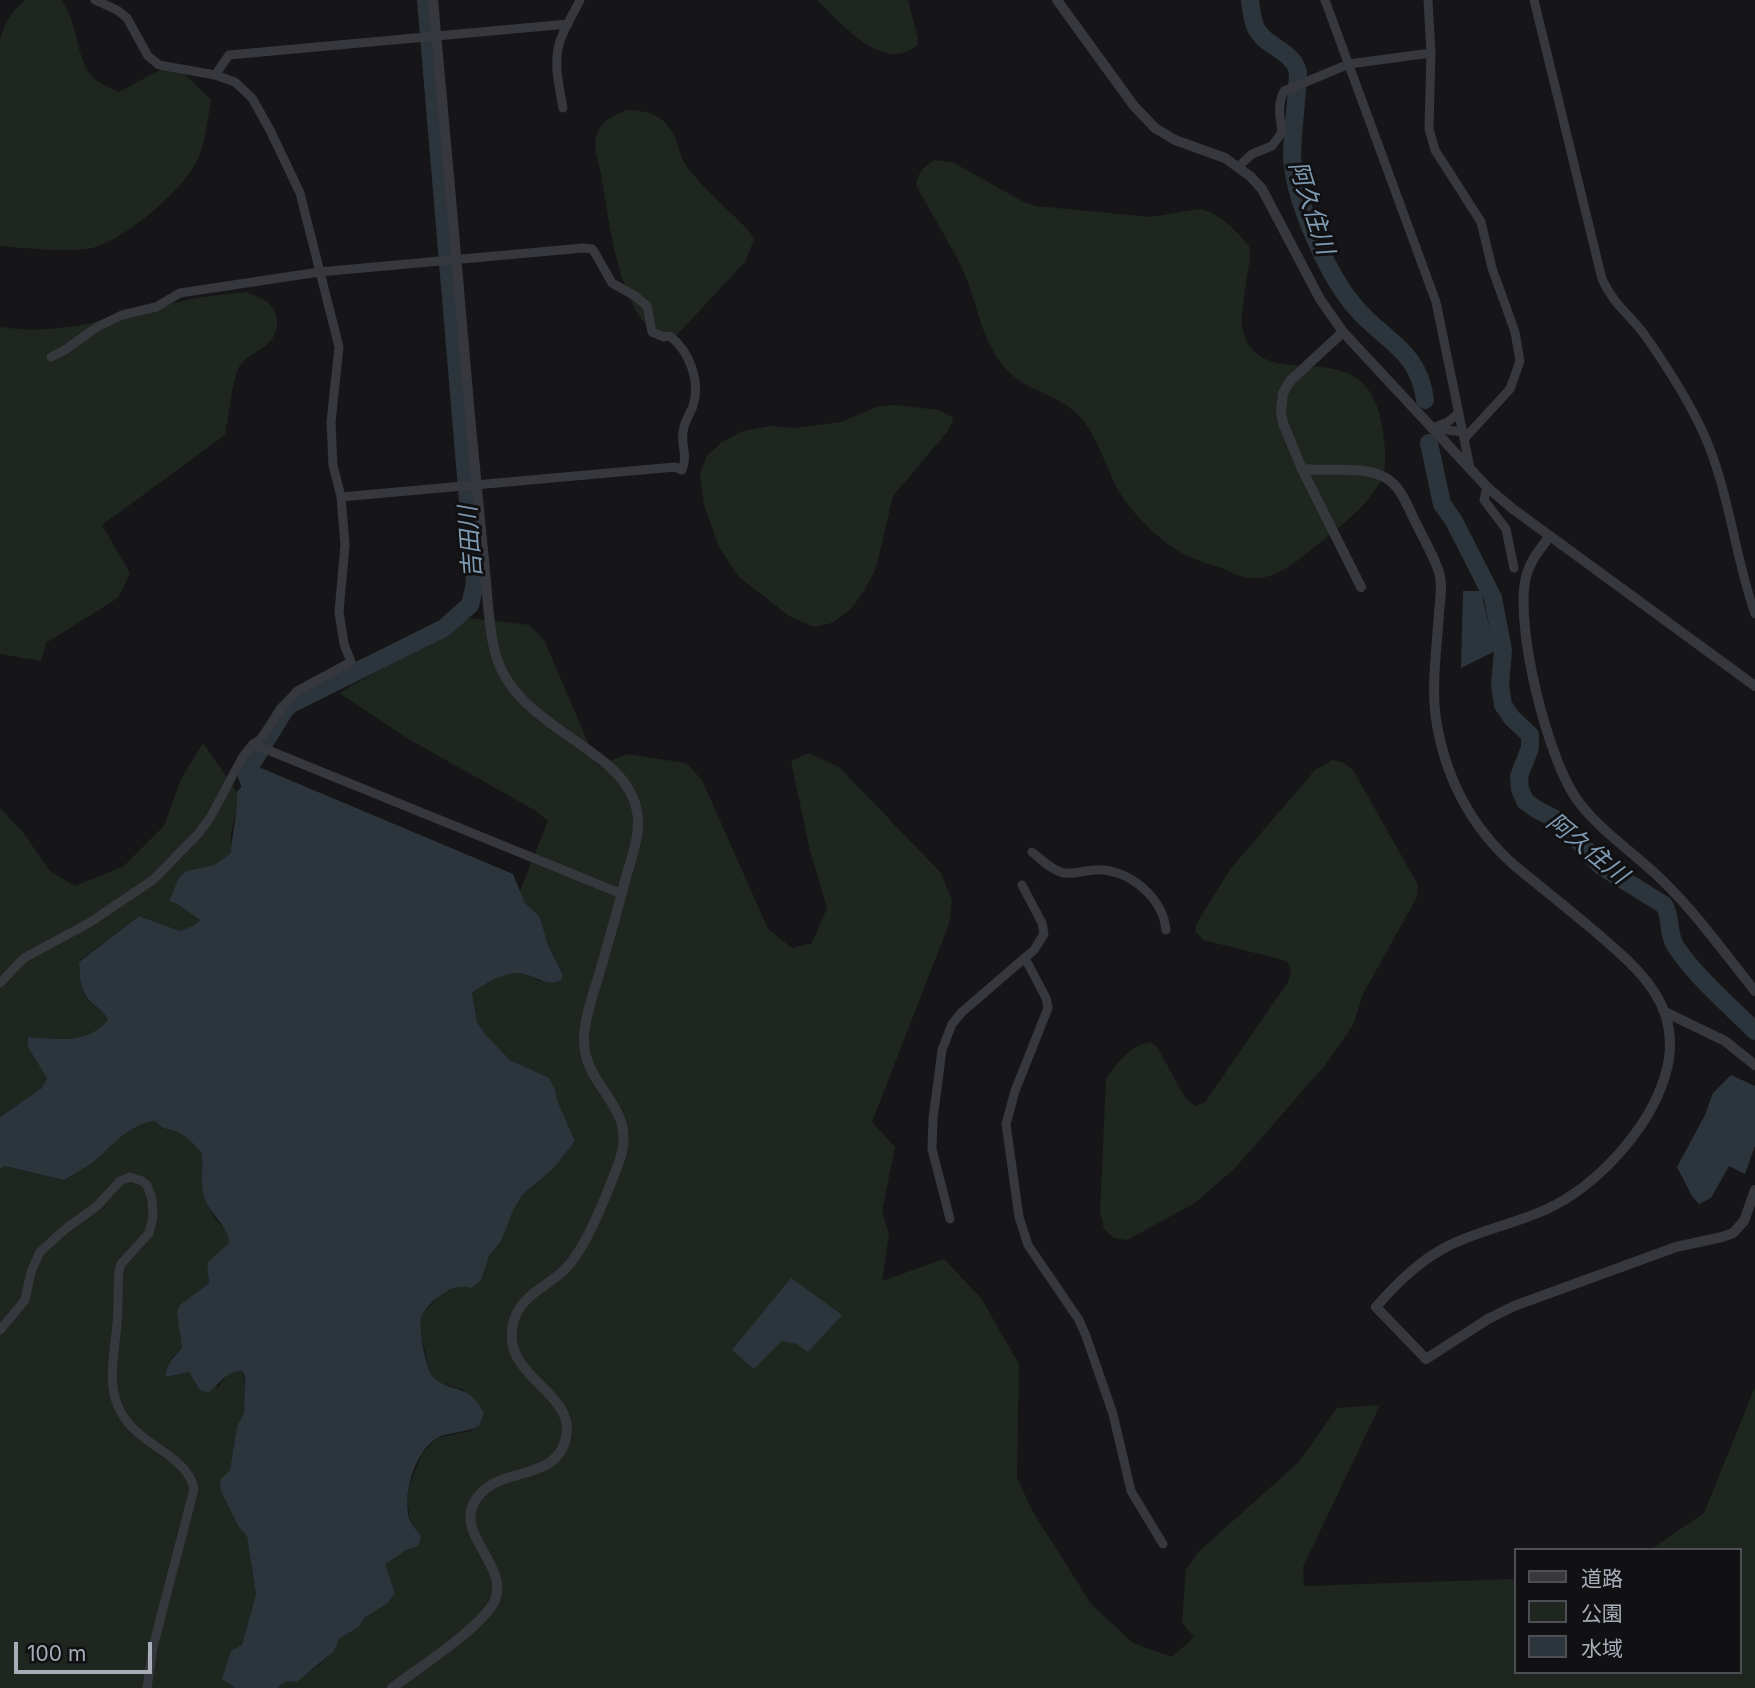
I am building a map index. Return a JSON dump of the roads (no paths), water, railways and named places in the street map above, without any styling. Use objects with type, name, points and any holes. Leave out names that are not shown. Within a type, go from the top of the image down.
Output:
[{"type":"street","points":[[0,983],[24,958],[89,923],[153,880],[186,848],[210,818],[242,758],[253,744],[260,740],[297,691],[351,662],[344,644],[338,612],[345,545],[341,497],[332,465],[331,422],[339,347],[300,193],[252,98],[235,82],[215,75],[159,65],[148,56],[127,18],[95,0]]},
{"type":"street","points":[[392,1688],[488,1613],[497,1594],[494,1572],[472,1528],[471,1513],[476,1501],[489,1487],[549,1463],[561,1451],[566,1439],[567,1425],[562,1411],[518,1360],[513,1341],[513,1324],[516,1313],[528,1298],[558,1276],[578,1253],[622,1155],[625,1134],[623,1122],[589,1067],[585,1055],[584,1034],[637,838],[638,818],[634,798],[625,782],[525,704],[507,682],[494,649],[476,483],[433,0]]},
{"type":"street","points":[[563,108],[557,63],[559,41],[580,0]]},
{"type":"street","points":[[1057,0],[1149,123],[1175,140],[1225,158],[1239,166],[1262,189],[1320,299],[1343,332],[1487,487],[1755,686]]},
{"type":"street","points":[[1325,0],[1436,302],[1470,470]]},
{"type":"street","points":[[1429,0],[1429,130],[1434,150],[1481,222],[1492,268],[1515,332],[1520,361],[1510,389],[1464,436]]},
{"type":"street","points":[[1534,0],[1602,279],[1610,297],[1641,331],[1663,362],[1702,429],[1730,516],[1742,574],[1755,614]]},
{"type":"street","points":[[215,75],[229,55],[568,24]]},
{"type":"street","points":[[1239,166],[1252,154],[1272,146],[1282,132],[1279,112],[1284,91],[1349,64],[1431,53]]},
{"type":"street","points":[[51,357],[97,327],[122,315],[156,307],[180,293],[320,272],[583,248],[592,249],[612,283],[647,306],[652,332],[664,337],[670,335],[679,343],[691,364],[695,390],[693,405],[683,429],[686,460],[682,470],[675,467],[341,497]]},
{"type":"street","points":[[1343,332],[1290,381],[1283,393],[1283,423],[1302,469],[1360,587]]},
{"type":"street","points":[[1431,428],[1448,422],[1457,414]]},
{"type":"street","points":[[1431,428],[1464,436]]},
{"type":"street","points":[[1302,469],[1377,474],[1388,479],[1404,497],[1439,573],[1436,715],[1445,760],[1461,799],[1486,836],[1505,856],[1637,967],[1656,992],[1665,1012],[1669,1041],[1667,1072],[1655,1101],[1616,1156],[1595,1178],[1547,1209],[1444,1248],[1419,1264],[1376,1307],[1426,1359],[1514,1306],[1676,1247],[1733,1233],[1744,1221],[1755,1190]]},
{"type":"street","points":[[1487,487],[1484,500],[1506,529],[1514,568]]},
{"type":"street","points":[[1550,536],[1535,555],[1526,576],[1523,622],[1543,715],[1560,771],[1591,817],[1668,885],[1755,991]]},
{"type":"street","points":[[253,744],[622,894]]},
{"type":"street","points":[[1032,852],[1062,873],[1100,869],[1132,880],[1156,900],[1165,916],[1166,930]]},
{"type":"street","points":[[950,1219],[932,1149],[933,1119],[943,1050],[952,1024],[962,1012],[1034,950],[1044,934],[1042,923],[1022,885]]},
{"type":"street","points":[[1025,958],[1048,1007],[1014,1091],[1006,1124],[1019,1217],[1028,1245],[1079,1320],[1113,1414],[1131,1491],[1163,1544]]},
{"type":"street","points":[[1665,1012],[1725,1041],[1755,1065]]},
{"type":"street","points":[[0,1330],[25,1300],[36,1259],[48,1243],[97,1206],[125,1178],[136,1178],[147,1185],[152,1199],[152,1225],[149,1233],[121,1264],[119,1271],[111,1379],[119,1407],[130,1426],[185,1470],[192,1479],[194,1489],[153,1647],[147,1688]]},
{"type":"water","points":[[1463,591],[1481,591],[1495,651],[1461,668]]},
{"type":"water","points":[[261,768],[513,874],[525,903],[540,917],[548,945],[563,975],[561,980],[556,982],[542,981],[518,973],[504,975],[490,982],[472,993],[477,1022],[510,1060],[549,1078],[575,1141],[554,1168],[522,1195],[501,1241],[489,1256],[481,1281],[471,1288],[459,1287],[444,1293],[430,1304],[422,1315],[423,1346],[430,1373],[447,1386],[472,1396],[484,1413],[479,1426],[437,1438],[416,1465],[408,1489],[407,1502],[411,1523],[421,1537],[418,1546],[385,1564],[395,1593],[388,1603],[364,1618],[360,1626],[339,1639],[334,1651],[297,1682],[286,1682],[278,1688],[235,1688],[222,1679],[231,1651],[242,1645],[256,1594],[247,1536],[238,1526],[221,1491],[220,1480],[230,1470],[237,1426],[244,1413],[245,1378],[243,1371],[237,1371],[207,1393],[199,1389],[189,1372],[166,1377],[169,1365],[182,1348],[177,1312],[180,1305],[209,1283],[207,1263],[229,1243],[226,1231],[211,1211],[203,1194],[202,1154],[183,1135],[162,1127],[155,1121],[130,1130],[94,1161],[64,1180],[5,1166],[0,1169],[0,1117],[42,1088],[47,1078],[28,1047],[28,1037],[81,1037],[100,1028],[108,1020],[83,991],[79,962],[139,916],[180,931],[200,920],[169,901],[179,877],[187,871],[214,865],[231,853],[237,792],[256,769]]},
{"type":"water","points":[[1731,1075],[1755,1086],[1755,1146],[1745,1174],[1729,1166],[1711,1198],[1699,1204],[1677,1167],[1705,1115],[1713,1093]]},
{"type":"water","points":[[791,1278],[842,1315],[808,1352],[797,1344],[782,1341],[754,1369],[732,1350]]},
{"type":"waterway","name":"吉田川","points":[[256,800],[246,773],[291,704],[444,628],[470,605],[475,584],[426,0]]},
{"type":"waterway","name":"阿久住川","points":[[1250,0],[1254,22],[1260,35],[1291,59],[1298,72],[1292,153],[1298,191],[1314,235],[1346,295],[1408,358],[1422,383],[1425,400]]},
{"type":"waterway","name":"阿久住川","points":[[1429,443],[1442,504],[1454,521],[1493,598],[1503,650],[1500,685],[1503,705],[1530,735],[1530,748],[1519,776],[1525,801],[1561,822],[1601,866],[1664,905],[1676,947],[1703,980],[1755,1031]]}]
